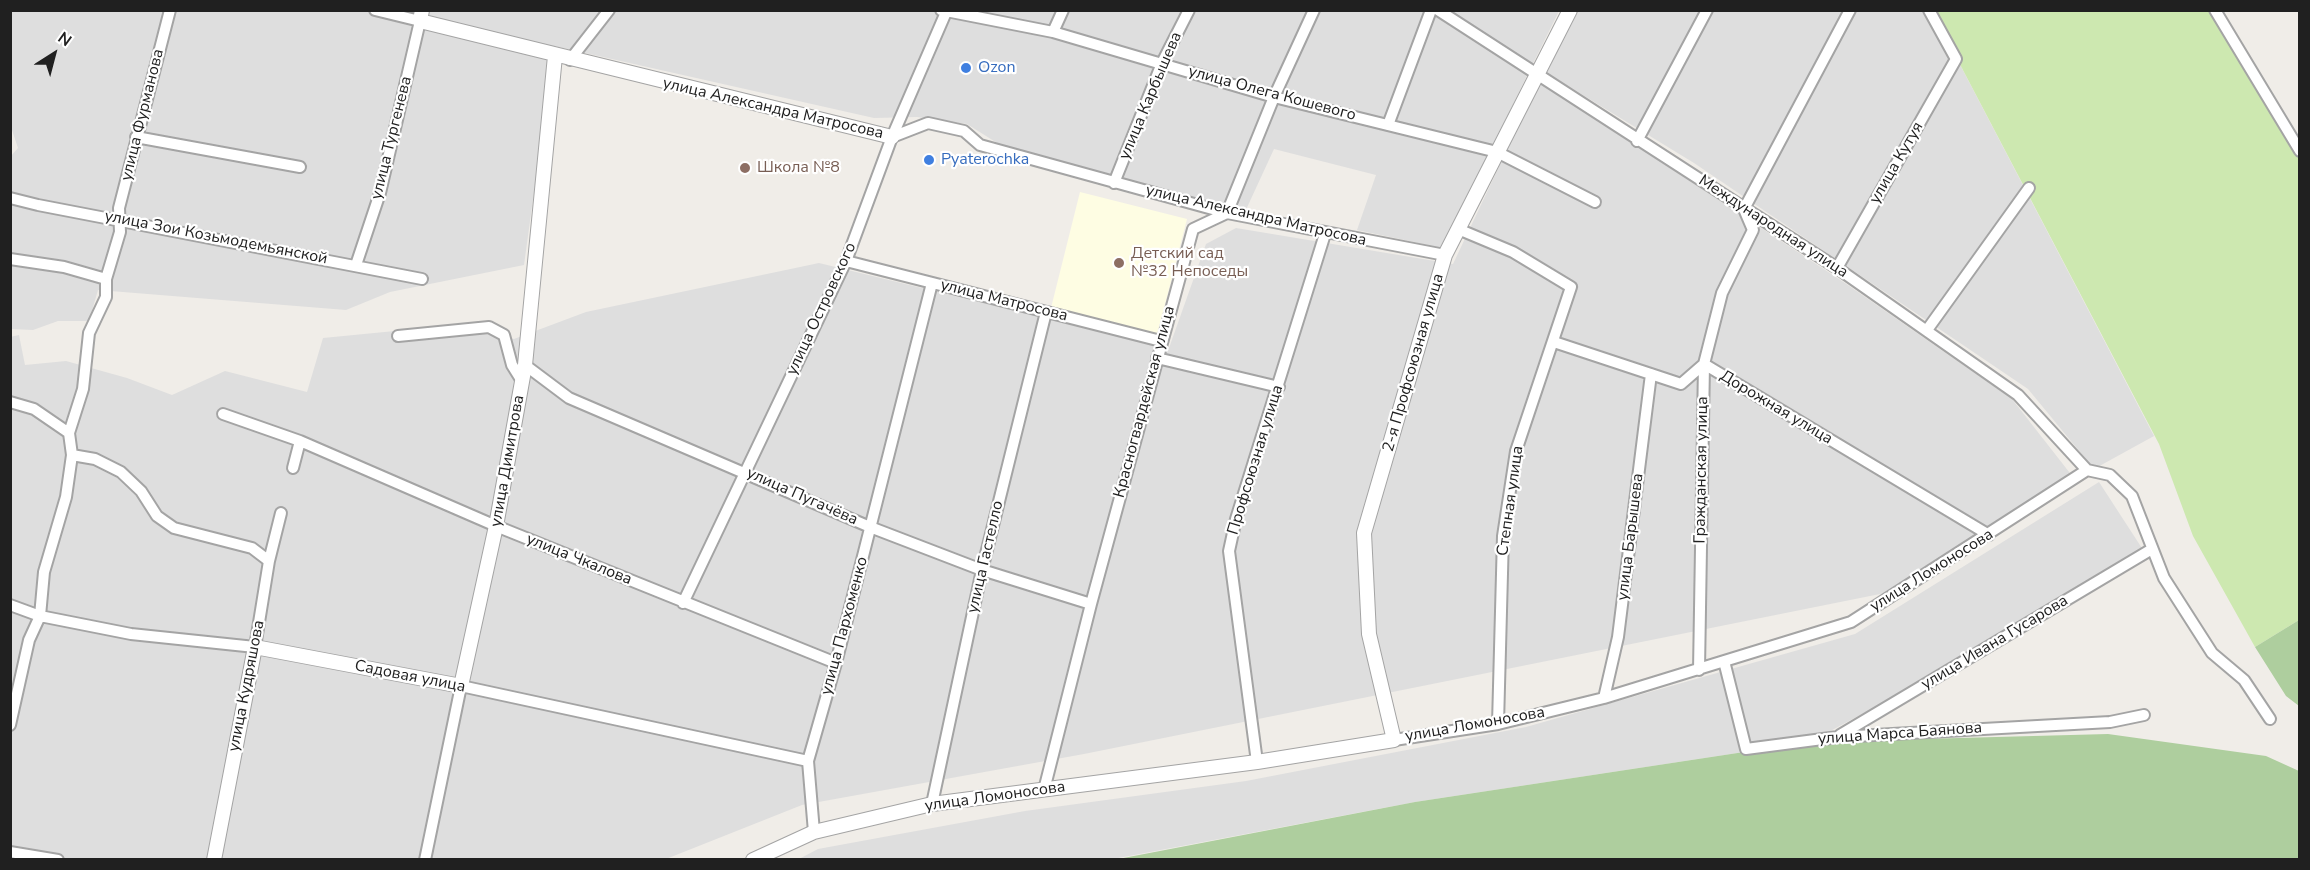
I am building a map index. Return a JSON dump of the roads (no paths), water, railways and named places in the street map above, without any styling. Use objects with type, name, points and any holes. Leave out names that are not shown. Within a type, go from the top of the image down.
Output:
[{"type":"street","name":"улица Фурманова","points":[[69,433],[83,389],[89,333],[106,297],[106,279],[120,232],[119,208],[170,10]]},
{"type":"street","name":"улица Александра Матросова","points":[[375,10],[421,16],[570,60],[892,137],[928,123],[964,131],[980,145],[1227,213],[1325,234],[1445,255]]},
{"type":"street","points":[[570,60],[609,10]]},
{"type":"street","points":[[1053,32],[1063,10]]},
{"type":"street","name":"улица Карбышева","points":[[1114,183],[1162,63],[1189,10]]},
{"type":"street","points":[[1227,213],[1274,97],[1314,10]]},
{"type":"street","points":[[1388,125],[1431,10]]},
{"type":"street","name":"Международная улица","points":[[1438,10],[1637,141],[1837,268],[2018,394],[2087,470]]},
{"type":"street","name":"2-я Профсоюзная улица","points":[[1394,740],[1369,634],[1364,533],[1445,255],[1570,10]]},
{"type":"street","points":[[1637,141],[1707,10]]},
{"type":"street","points":[[1744,209],[1850,10]]},
{"type":"street","name":"улица Кутуя","points":[[1837,268],[1956,59],[1929,10]]},
{"type":"street","points":[[2215,10],[2300,151]]},
{"type":"street","name":"улица Олега Кошевого","points":[[944,11],[1053,32],[1274,97],[1497,152],[1595,202]]},
{"type":"street","name":"улица Островского","points":[[683,603],[846,261],[892,137],[944,11]]},
{"type":"street","name":"улица Тургенева","points":[[356,265],[380,193],[421,16]]},
{"type":"street","name":"улица Димитрова","points":[[425,860],[496,526],[525,365],[555,56]]},
{"type":"street","points":[[136,137],[300,167]]},
{"type":"street","points":[[1927,330],[2029,188]]},
{"type":"street","name":"улица Зои Козьмодемьянской","points":[[10,198],[422,279]]},
{"type":"street","name":"Гражданская улица","points":[[1699,670],[1704,364],[1722,293],[1753,230],[1744,209]]},
{"type":"street","name":"Красногвардейская улица","points":[[1044,790],[1156,358],[1193,229],[1227,213]]},
{"type":"street","name":"Степная улица","points":[[1458,229],[1513,252],[1570,287],[1554,342],[1516,451],[1503,536],[1498,724]]},
{"type":"street","name":"Профсоюзная улица","points":[[1257,762],[1228,551],[1325,234]]},
{"type":"street","points":[[10,259],[64,267],[106,279]]},
{"type":"street","name":"улица Матросова","points":[[846,261],[1161,341]]},
{"type":"street","name":"улица Пархоменко","points":[[814,832],[808,761],[836,663],[932,283]]},
{"type":"street","name":"улица Гастелло","points":[[932,804],[982,570],[1046,312]]},
{"type":"street","points":[[398,336],[489,327],[504,335],[512,365],[522,381]]},
{"type":"street","name":"Дорожная улица","points":[[1554,342],[1681,384],[1704,364],[1989,535]]},
{"type":"street","points":[[1156,358],[1279,387]]},
{"type":"street","name":"улица Пугачёва","points":[[525,365],[569,398],[870,527],[982,570],[1091,604]]},
{"type":"street","name":"улица Барышева","points":[[1604,698],[1618,637],[1651,374]]},
{"type":"street","points":[[10,402],[34,409],[69,433],[72,455],[66,497],[44,572],[40,616],[29,640],[10,724]]},
{"type":"street","name":"улица Чкалова","points":[[223,414],[300,441],[496,526],[836,663]]},
{"type":"street","points":[[293,468],[300,441]]},
{"type":"street","points":[[72,455],[95,459],[120,472],[141,491],[158,516],[174,528],[252,548],[269,561]]},
{"type":"street","points":[[2087,470],[2110,475],[2132,496],[2164,578],[2212,653],[2244,680],[2270,719]]},
{"type":"street","name":"улица Ломоносова","points":[[753,860],[814,832],[932,804],[1257,762],[1498,724],[1604,698],[1851,622],[2087,470]]},
{"type":"street","name":"улица Кудряшова","points":[[214,860],[269,561],[281,513]]},
{"type":"street","name":"улица Ивана Гусарова","points":[[1838,737],[2152,549]]},
{"type":"street","name":"Садовая улица","points":[[10,605],[40,616],[131,634],[255,647],[461,686],[808,761]]},
{"type":"street","name":"улица Марса Баянова","points":[[1724,661],[1746,749],[1838,737],[2110,722],[2144,715]]},
{"type":"street","points":[[10,852],[58,860]]},
{"type":"place","name":"Ozon","points":[[966,68]]},
{"type":"place","name":"Pyaterochka","points":[[929,160]]},
{"type":"place","name":"Школа №8","points":[[745,168]]},
{"type":"place","name":"Детский сад №32 Непоседы","points":[[1119,263]]}]
